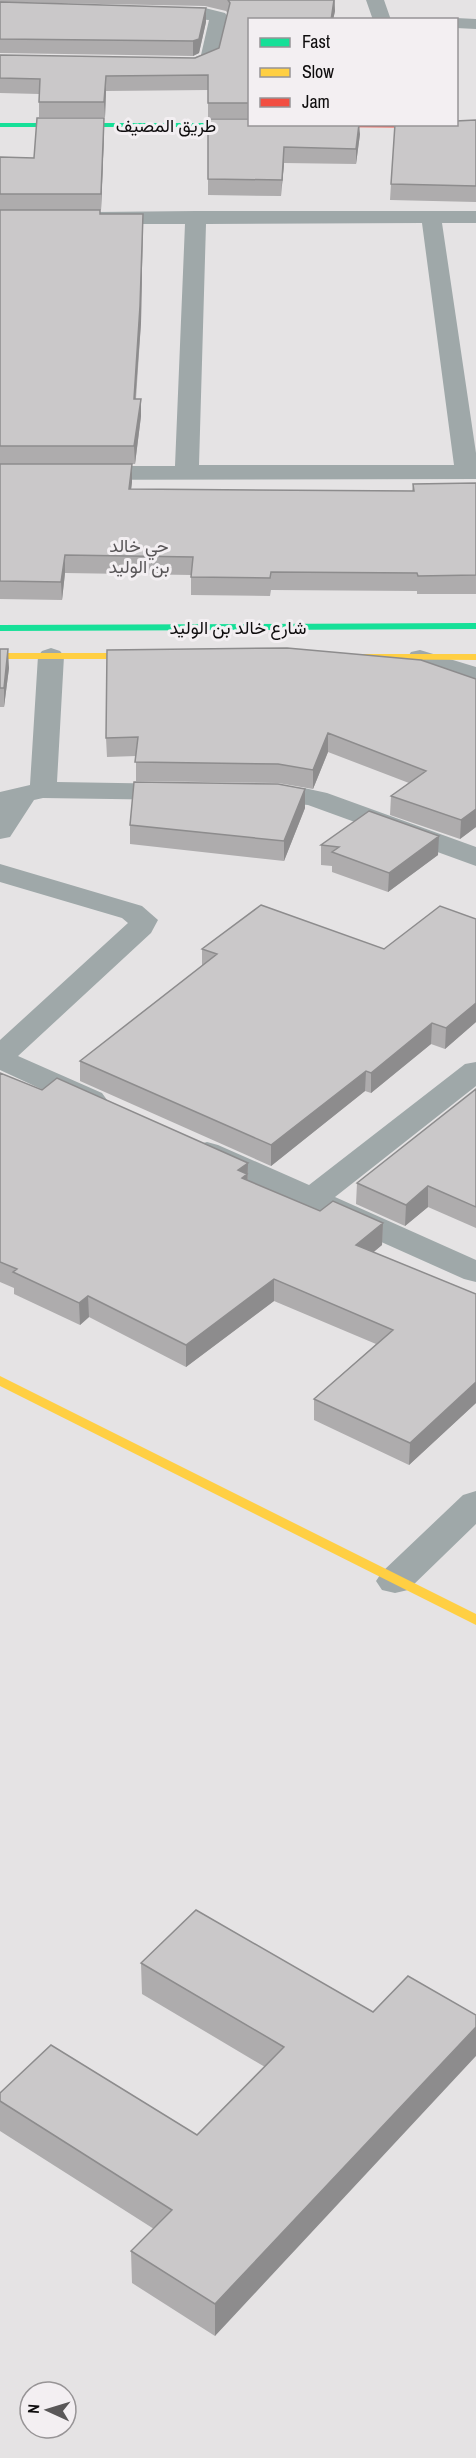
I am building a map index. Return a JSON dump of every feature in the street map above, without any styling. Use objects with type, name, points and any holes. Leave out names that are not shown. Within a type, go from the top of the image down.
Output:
[{"type":"street","points":[[375,0],[381,18]]},
{"type":"street","points":[[148,12],[205,13],[219,17],[210,58],[195,64],[150,63]]},
{"type":"street","points":[[458,23],[476,24]]},
{"type":"street","name":"طريق المصيف","points":[[0,125],[248,125]]},
{"type":"street","points":[[458,126],[476,126]]},
{"type":"street","points":[[187,473],[196,217]]},
{"type":"street","points":[[0,473],[472,472],[431,217]]},
{"type":"street","points":[[81,218],[476,217]]},
{"type":"street","name":"شارع خالد بن الوليد","points":[[0,628],[476,626]]},
{"type":"street","name":"شارع خالد بن الوليد","points":[[0,656],[170,657]]},
{"type":"street","points":[[0,831],[22,795],[51,656]]},
{"type":"street","points":[[337,657],[476,657]]},
{"type":"street","points":[[420,658],[476,676]]},
{"type":"street","points":[[22,795],[219,792],[304,796],[476,857]]},
{"type":"street","points":[[0,873],[132,912],[142,920],[141,927],[0,1057],[118,1112]]},
{"type":"street","points":[[312,1198],[476,1071]]},
{"type":"street","points":[[183,1141],[476,1272]]},
{"type":"street","points":[[0,1380],[476,1620]]},
{"type":"street","points":[[395,1581],[476,1503]]},
{"type":"building","points":[[228,0],[334,0],[331,18],[248,18],[248,103],[208,103],[208,75],[106,76],[104,102],[39,102],[40,79],[0,78],[0,55],[195,58],[219,48],[230,3]]},
{"type":"building","points":[[0,2],[206,8],[199,39],[193,41],[0,39]]},
{"type":"building","points":[[37,118],[104,118],[101,194],[0,194],[0,157],[34,158]]},
{"type":"building","points":[[208,119],[248,119],[248,126],[359,126],[356,149],[284,147],[282,180],[208,179]]},
{"type":"building","points":[[476,120],[476,186],[391,184],[395,126],[458,126],[458,121]]},
{"type":"building","points":[[0,210],[100,210],[100,214],[143,214],[134,399],[141,399],[134,446],[0,446]]},
{"type":"building","points":[[0,464],[132,464],[129,489],[414,491],[413,484],[476,483],[476,575],[418,576],[417,573],[271,572],[270,578],[191,577],[193,557],[65,555],[61,582],[0,581]]},
{"type":"building","points":[[287,648],[421,660],[476,679],[476,809],[461,820],[391,796],[426,771],[328,733],[313,770],[278,764],[135,762],[138,737],[106,738],[107,650]]},
{"type":"building","points":[[0,649],[8,649],[4,688],[0,688]]},
{"type":"building","points":[[134,782],[278,784],[305,789],[284,841],[130,825]]},
{"type":"building","points":[[369,811],[439,836],[389,873],[332,852],[339,847],[321,845]]},
{"type":"building","points":[[261,905],[384,949],[440,906],[476,919],[476,1003],[446,1028],[432,1023],[371,1073],[366,1071],[271,1145],[80,1061],[217,954],[202,949]]},
{"type":"building","points":[[0,1073],[42,1090],[57,1078],[248,1163],[238,1170],[247,1174],[242,1178],[320,1211],[333,1201],[383,1223],[356,1245],[476,1294],[476,1382],[410,1443],[314,1399],[393,1330],[274,1279],[186,1345],[88,1296],[79,1303],[13,1272],[17,1269],[0,1262]]},
{"type":"building","points":[[476,1089],[476,1207],[428,1186],[406,1205],[357,1183]]},
{"type":"building","points":[[196,1910],[373,2012],[408,1976],[476,2015],[476,2027],[215,2304],[131,2251],[172,2210],[0,2101],[0,2093],[51,2045],[197,2135],[284,2047],[141,1963]]},
{"type":"traffic: fast","points":[[0,125],[248,125]]},
{"type":"traffic: fast","points":[[0,628],[476,626]]},
{"type":"traffic: slow","points":[[0,656],[151,656]]},
{"type":"traffic: slow","points":[[347,657],[476,657]]},
{"type":"traffic: slow","points":[[0,1380],[476,1620]]},
{"type":"traffic: jam","points":[[458,126],[476,126]]},
{"type":"district","name":"حي خالد بن الوليد","points":[[139,555]]}]
